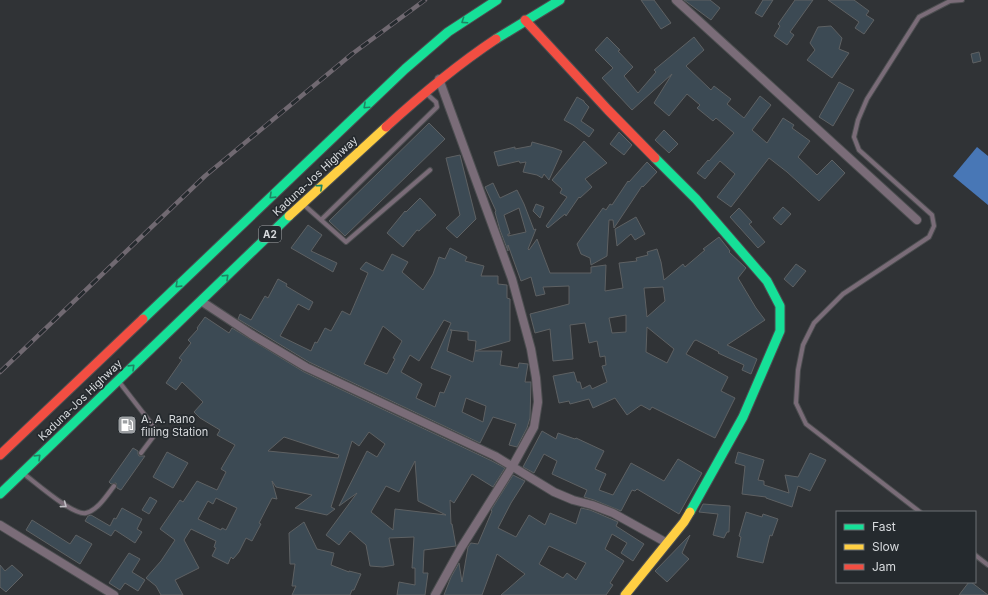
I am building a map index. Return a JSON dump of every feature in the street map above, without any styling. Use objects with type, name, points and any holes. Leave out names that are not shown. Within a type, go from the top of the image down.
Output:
[{"type":"main road","name":"Kaduna-Jos Highway","points":[[0,455],[405,70],[448,32],[497,0]]},
{"type":"main road","name":"Kaduna-Jos Highway","points":[[0,494],[302,203],[425,92],[466,59],[525,20],[560,0]]},
{"type":"main road","points":[[525,20],[608,110],[696,199],[767,281],[780,306],[780,331],[743,417],[684,522],[625,595]]},
{"type":"street","points":[[676,0],[917,220]]},
{"type":"street","points":[[435,595],[461,548],[512,467],[534,427],[538,402],[531,350],[512,279],[440,79]]},
{"type":"street","points":[[201,301],[251,334],[306,367],[495,456],[554,492],[613,513],[668,543]]},
{"type":"street","points":[[0,525],[114,595]]},
{"type":"lane","points":[[919,511],[806,424],[796,403],[796,396],[802,344],[814,323],[843,294],[929,237],[934,226],[932,215],[859,150],[854,137],[858,120],[868,99],[919,17],[950,2],[962,0]]},
{"type":"lane","points":[[321,220],[436,107],[436,102],[425,92]]},
{"type":"lane","points":[[302,203],[346,242],[430,170]]},
{"type":"lane","points":[[118,381],[154,427],[153,437],[140,453]]},
{"type":"lane","points":[[22,472],[79,514],[86,513],[93,509],[114,486]]},
{"type":"lane","points":[[976,556],[988,565]]},
{"type":"water","points":[[977,147],[988,156],[988,205],[953,176]]},
{"type":"building","points":[[641,0],[654,0],[671,23],[661,29]]},
{"type":"building","points":[[684,0],[710,0],[720,8],[711,20]]},
{"type":"building","points":[[763,0],[773,0],[762,17],[755,13]]},
{"type":"building","points":[[795,0],[813,0],[790,32],[794,35],[787,45],[774,36],[780,26],[778,24]]},
{"type":"building","points":[[828,0],[854,0],[869,11],[866,15],[874,20],[864,34],[855,28],[859,22]]},
{"type":"building","points":[[831,26],[842,38],[839,49],[849,53],[832,78],[807,60],[815,50],[810,43],[818,27]]},
{"type":"building","points":[[607,37],[620,50],[618,51],[633,67],[624,76],[638,93],[656,72],[654,70],[694,37],[704,50],[686,66],[711,90],[714,86],[731,99],[727,104],[744,118],[760,96],[771,105],[752,130],[767,143],[783,118],[794,125],[792,128],[810,141],[798,157],[817,175],[832,160],[845,173],[819,201],[769,158],[731,207],[717,197],[735,174],[720,161],[705,179],[697,173],[734,133],[716,118],[713,121],[697,108],[700,105],[687,94],[669,116],[654,103],[672,74],[632,110],[602,78],[613,68],[595,50]]},
{"type":"building","points":[[979,52],[981,61],[973,63],[971,54]]},
{"type":"building","points":[[839,82],[854,90],[833,126],[819,117]]},
{"type":"building","points":[[577,97],[584,101],[589,107],[581,121],[594,130],[589,137],[564,120]]},
{"type":"building","points":[[429,123],[445,139],[345,236],[329,221]]},
{"type":"building","points":[[664,130],[678,144],[669,153],[655,140]]},
{"type":"building","points":[[619,132],[632,145],[624,155],[610,144]]},
{"type":"building","points":[[584,141],[607,163],[585,179],[592,187],[580,198],[579,197],[566,216],[565,214],[548,228],[546,226],[567,197],[560,193],[562,189],[552,180]]},
{"type":"building","points":[[532,142],[562,151],[549,180],[544,174],[542,178],[537,175],[523,172],[526,162],[520,163],[519,161],[498,166],[494,152],[515,147],[515,149],[531,146]]},
{"type":"building","points":[[460,155],[476,219],[457,238],[446,228],[460,215],[446,158]]},
{"type":"building","points":[[647,162],[657,172],[643,187],[642,186],[614,228],[613,220],[609,220],[607,256],[591,265],[590,258],[581,254],[577,244],[603,208],[606,210],[610,204],[612,205],[628,181],[629,182]]},
{"type":"building","points":[[493,183],[500,198],[517,190],[534,230],[536,229],[528,249],[529,250],[537,239],[550,273],[591,273],[591,267],[606,265],[605,291],[623,288],[619,263],[637,261],[636,258],[648,255],[647,252],[657,249],[664,280],[683,264],[685,267],[705,250],[703,249],[719,237],[730,251],[729,252],[746,268],[738,278],[765,320],[727,345],[757,359],[751,374],[742,370],[744,365],[718,353],[719,352],[696,340],[686,354],[728,377],[721,391],[735,398],[715,438],[652,407],[650,410],[641,405],[627,415],[615,398],[593,408],[589,399],[570,404],[569,401],[559,403],[553,376],[574,372],[577,382],[580,382],[582,389],[590,385],[592,389],[607,382],[602,366],[606,365],[605,356],[600,357],[597,341],[589,343],[585,323],[570,325],[573,359],[553,361],[550,329],[535,333],[530,314],[569,304],[569,286],[543,287],[545,294],[536,296],[531,277],[521,281],[508,245],[508,251],[500,230],[496,211],[485,187]],"holes":[[[519,208],[526,232],[508,236],[508,234],[510,234],[504,215]],[[663,287],[665,301],[647,317],[644,288]],[[626,315],[626,332],[612,333],[609,318]],[[647,327],[674,349],[667,363],[646,352]]]},
{"type":"building","points":[[420,198],[436,215],[419,231],[417,230],[403,247],[387,233],[405,211],[406,212]]},
{"type":"building","points":[[536,204],[544,207],[540,218],[533,211]]},
{"type":"building","points":[[783,207],[791,214],[781,225],[773,218]]},
{"type":"building","points":[[739,208],[752,222],[749,224],[765,242],[758,248],[730,217]]},
{"type":"building","points":[[636,217],[645,234],[635,240],[631,234],[617,246],[615,229]]},
{"type":"building","points":[[308,225],[322,235],[311,251],[337,263],[333,272],[291,248]]},
{"type":"building","points":[[450,248],[467,257],[465,261],[484,266],[481,276],[498,276],[498,284],[507,285],[507,298],[510,299],[510,341],[475,351],[502,351],[500,365],[518,368],[519,363],[528,364],[525,382],[531,382],[530,418],[527,428],[517,447],[509,445],[516,424],[493,417],[480,443],[309,362],[238,319],[240,314],[251,320],[265,296],[268,298],[278,279],[287,284],[286,286],[313,302],[309,310],[298,304],[280,336],[311,351],[315,342],[317,343],[325,328],[331,331],[342,311],[350,315],[368,273],[360,269],[366,262],[383,271],[392,254],[408,262],[402,272],[423,290],[433,274],[439,257],[445,259]],"holes":[[[444,320],[451,323],[431,368],[451,376],[444,393],[440,392],[435,407],[416,398],[422,384],[401,372],[410,355],[419,361]],[[383,326],[402,341],[387,374],[364,364]],[[452,330],[468,332],[468,340],[476,341],[473,362],[447,351]],[[466,398],[486,406],[483,422],[462,412]]]},
{"type":"building","points":[[796,264],[806,271],[793,287],[784,279]]},
{"type":"building","points":[[205,317],[229,333],[232,328],[304,372],[505,468],[493,487],[472,474],[454,503],[450,500],[451,524],[456,546],[424,550],[423,573],[428,573],[425,595],[397,595],[399,582],[415,585],[415,568],[412,568],[414,537],[389,538],[394,565],[383,567],[370,566],[366,545],[350,531],[339,545],[326,535],[357,493],[339,506],[367,451],[377,457],[385,444],[369,432],[359,446],[352,441],[331,507],[335,509],[327,515],[295,508],[312,495],[276,487],[272,481],[277,499],[272,498],[259,523],[261,524],[252,541],[246,538],[239,552],[233,559],[231,557],[228,564],[212,556],[216,548],[214,547],[216,541],[191,529],[184,540],[199,568],[175,580],[183,595],[161,595],[156,586],[146,578],[161,561],[175,540],[160,529],[180,500],[183,502],[197,481],[217,490],[226,472],[221,469],[235,445],[217,435],[220,430],[200,418],[194,412],[203,402],[182,382],[176,390],[166,383],[182,360],[179,358],[191,343],[188,340],[198,329],[197,328]],"holes":[[[284,437],[339,455],[338,458],[268,451]],[[415,461],[418,501],[446,515],[395,509],[393,530],[371,512],[386,486],[399,492]],[[216,498],[237,508],[226,530],[222,528],[221,530],[198,519],[208,501],[213,504]]]},
{"type":"building","points":[[542,431],[556,439],[558,433],[575,439],[576,438],[604,451],[595,469],[606,474],[599,490],[613,495],[631,463],[664,481],[678,459],[702,473],[679,514],[637,489],[635,491],[632,490],[621,511],[584,497],[587,490],[552,474],[557,461],[544,454],[534,473],[523,467]]},
{"type":"building","points":[[133,448],[138,451],[139,456],[145,456],[121,490],[117,488],[116,483],[111,484],[109,482]]},
{"type":"building","points":[[167,452],[188,463],[173,488],[153,477]]},
{"type":"building","points":[[738,452],[764,460],[758,480],[764,481],[764,485],[789,493],[785,475],[798,477],[810,453],[826,460],[810,491],[798,486],[792,507],[766,497],[742,494],[745,466],[735,463]]},
{"type":"building","points":[[513,475],[525,481],[498,528],[516,537],[529,515],[545,525],[550,513],[576,524],[581,508],[590,510],[618,522],[616,526],[644,544],[633,561],[621,553],[627,543],[612,534],[605,549],[624,561],[610,583],[613,585],[606,595],[501,595],[525,574],[497,554],[482,595],[444,595],[451,577],[459,563],[462,582],[468,547],[471,543],[478,544],[492,511],[491,510]],"holes":[[[549,546],[586,563],[576,580],[567,573],[563,578],[539,564]]]},
{"type":"building","points":[[150,497],[157,501],[149,514],[142,510]]},
{"type":"building","points":[[703,504],[730,506],[729,532],[727,532],[724,538],[713,535],[718,514],[699,512]]},
{"type":"building","points":[[122,508],[142,519],[137,529],[142,532],[135,543],[115,530],[111,536],[85,521],[88,516],[91,515],[110,526]]},
{"type":"building","points":[[746,512],[762,517],[763,514],[778,519],[772,536],[770,535],[763,563],[737,557],[741,537],[739,536]]},
{"type":"building","points":[[32,520],[70,544],[76,535],[92,544],[80,564],[26,530]]},
{"type":"building","points":[[304,522],[317,549],[334,553],[331,565],[349,572],[361,574],[354,590],[352,590],[350,595],[292,595],[296,586],[292,586],[295,564],[290,564],[289,533]]},
{"type":"building","points":[[690,535],[682,553],[689,559],[667,582],[655,571]]},
{"type":"building","points":[[129,553],[140,559],[132,572],[145,580],[138,591],[125,583],[120,590],[109,583]]},
{"type":"building","points":[[0,565],[5,571],[12,565],[23,575],[6,592],[0,587]]},
{"type":"building","points":[[968,583],[972,583],[988,595],[959,595]]},
{"type":"railway","points":[[0,372],[205,176],[352,54],[425,0]]},
{"type":"traffic: fast","points":[[143,319],[405,69],[448,32],[497,0]]},
{"type":"traffic: fast","points":[[496,39],[560,0]]},
{"type":"traffic: fast","points":[[655,158],[696,199],[767,281],[780,306],[780,331],[743,417],[690,512]]},
{"type":"traffic: fast","points":[[0,494],[289,216]]},
{"type":"traffic: slow","points":[[289,216],[386,127]]},
{"type":"traffic: slow","points":[[625,595],[684,522],[690,512]]},
{"type":"traffic: jam","points":[[525,20],[608,110],[655,158]]},
{"type":"traffic: jam","points":[[386,127],[412,103],[467,59],[496,39]]},
{"type":"traffic: jam","points":[[0,455],[143,319]]},
{"type":"place","name":"A. A. Rano filling Station","points":[[127,425]]}]
